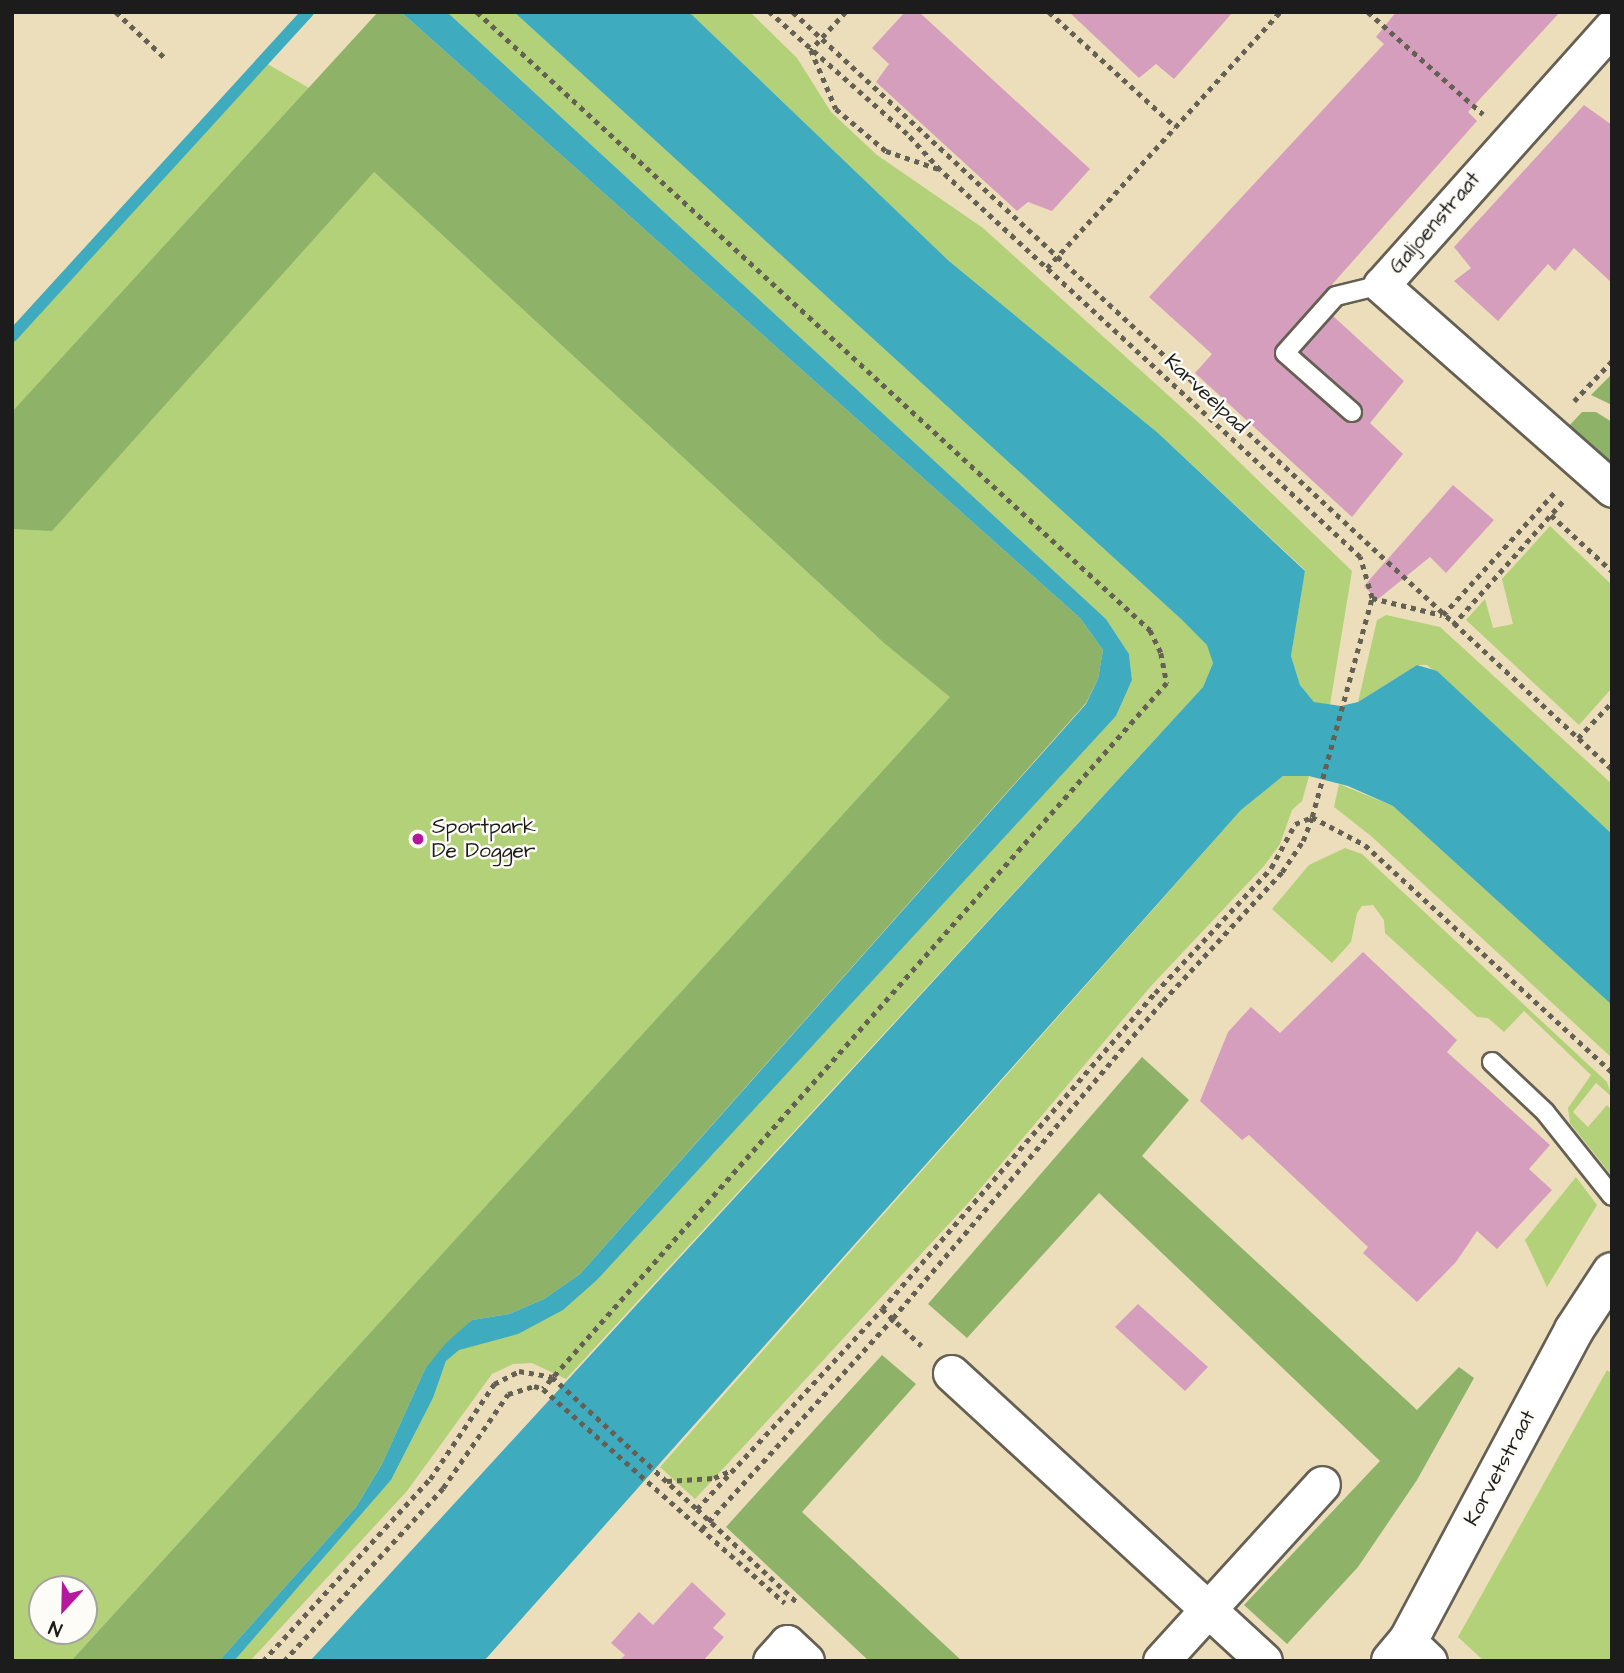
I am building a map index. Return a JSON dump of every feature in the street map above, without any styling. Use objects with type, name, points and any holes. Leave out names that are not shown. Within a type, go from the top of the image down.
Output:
[{"type":"street","name":"Galjoenstraat","points":[[1595,474],[1381,285],[1612,27]]},
{"type":"street","name":"Korvetstraat","points":[[1409,1654],[1574,1330],[1611,1274]]},
{"type":"street","points":[[951,1373],[1264,1661]]},
{"type":"street","points":[[1161,1661],[1322,1484]]},
{"type":"lane","points":[[1352,412],[1285,353],[1336,296],[1381,285]]},
{"type":"lane","points":[[1492,1062],[1545,1112],[1612,1196]]},
{"type":"path","points":[[116,12],[166,59]]},
{"type":"path","points":[[477,12],[1150,629],[1161,653],[1167,683],[543,1389]]},
{"type":"path","name":"Karveelpad","points":[[769,12],[897,124],[940,170],[1360,557],[1372,598]]},
{"type":"path","points":[[793,12],[1059,254],[1453,625],[1612,769]]},
{"type":"path","points":[[811,50],[846,12]]},
{"type":"path","points":[[1049,12],[1176,127]]},
{"type":"path","points":[[1046,268],[1280,12]]},
{"type":"path","points":[[1368,12],[1510,138]]},
{"type":"path","name":"Karveelpad","points":[[811,50],[836,109],[886,151],[940,170]]},
{"type":"path","points":[[1546,431],[1612,361]]},
{"type":"path","points":[[1443,615],[1595,474]]},
{"type":"path","points":[[1453,625],[1551,515],[1595,474]]},
{"type":"path","points":[[1551,515],[1612,570]]},
{"type":"path","points":[[702,1529],[893,1318],[1163,1001],[1282,872],[1303,841],[1312,817],[1353,676],[1372,598],[1443,615]]},
{"type":"path","points":[[1578,738],[1612,702]]},
{"type":"path","points":[[1312,817],[1365,845],[1612,1072]]},
{"type":"path","points":[[697,1509],[882,1309],[1155,993],[1271,868],[1295,824],[1312,817]]},
{"type":"path","points":[[882,1309],[893,1318]]},
{"type":"path","points":[[263,1661],[430,1479],[494,1384],[519,1371],[552,1377],[800,1605],[794,1639],[809,1652],[792,1656],[792,1609],[543,1389],[527,1387],[508,1394],[443,1488],[284,1661]]},
{"type":"path","points":[[666,1481],[714,1478],[734,1469]]},
{"type":"green space","points":[[378,12],[401,12],[1080,618],[1103,650],[1098,679],[1086,703],[580,1274],[544,1299],[509,1314],[472,1320],[425,1369],[382,1464],[356,1507],[219,1661],[71,1661],[86,1645],[98,1645],[98,1631],[950,697],[884,643],[374,172],[52,531],[12,529],[12,412]]},
{"type":"green space","points":[[447,12],[514,12],[1181,619],[1208,645],[1213,663],[1203,687],[566,1379],[532,1363],[513,1364],[492,1374],[407,1491],[250,1661],[234,1661],[391,1480],[433,1398],[446,1361],[458,1350],[485,1339],[518,1334],[598,1279],[1116,716],[1132,680],[1129,654],[1106,619]]},
{"type":"green space","points":[[689,12],[750,12],[797,58],[831,112],[877,155],[983,228],[1200,424],[1352,571],[1330,705],[1314,702],[1300,685],[1291,656],[1305,570],[1158,433],[949,261]]},
{"type":"green space","name":"Sportpark De Dogger","points":[[264,62],[309,88],[374,172],[884,643],[951,697],[98,1631],[98,1575],[28,1575],[28,1645],[86,1645],[71,1661],[12,1661],[12,336]]},
{"type":"green space","points":[[1612,374],[1612,405],[1591,395]]},
{"type":"green space","points":[[1582,412],[1596,412],[1612,422],[1612,466],[1568,427]]},
{"type":"green space","points":[[1550,526],[1612,585],[1612,688],[1579,725],[1466,620],[1485,599],[1493,628],[1513,624],[1502,579]]},
{"type":"green space","points":[[1386,615],[1440,627],[1612,784],[1612,834],[1427,665],[1417,665],[1358,702],[1377,620]]},
{"type":"green space","points":[[1283,776],[1309,776],[1302,801],[1292,810],[1280,844],[1264,866],[1151,986],[970,1201],[695,1499],[660,1467],[1241,810]]},
{"type":"green space","points":[[1339,784],[1393,806],[1612,1005],[1612,1058],[1371,836],[1334,807]]},
{"type":"green space","points":[[1345,848],[1362,854],[1607,1082],[1612,1097],[1596,1083],[1573,1112],[1588,1127],[1607,1105],[1612,1111],[1612,1176],[1570,1123],[1568,1108],[1591,1075],[1524,1011],[1504,1032],[1488,1018],[1477,1017],[1385,933],[1384,920],[1373,905],[1362,906],[1357,913],[1351,942],[1332,963],[1272,909],[1309,865]]},
{"type":"green space","points":[[1142,1057],[1189,1100],[1142,1156],[1417,1410],[1459,1367],[1474,1378],[1417,1480],[1358,1567],[1287,1644],[1244,1605],[1380,1461],[1099,1193],[967,1338],[928,1304]]},
{"type":"green space","points":[[1576,1177],[1597,1205],[1547,1287],[1525,1240]]},
{"type":"green space","points":[[882,1355],[916,1384],[802,1512],[962,1661],[869,1661],[726,1527]]},
{"type":"green space","points":[[1607,1370],[1612,1374],[1612,1661],[1484,1661],[1458,1637]]},
{"type":"water","points":[[401,12],[447,12],[1106,619],[1129,654],[1132,680],[1116,716],[598,1279],[563,1310],[518,1334],[459,1350],[446,1361],[433,1398],[391,1480],[234,1661],[219,1661],[356,1507],[382,1464],[425,1369],[446,1343],[472,1320],[509,1314],[544,1299],[580,1274],[1086,704],[1098,679],[1103,650],[1080,618]]},
{"type":"water","points":[[514,12],[689,12],[949,261],[1158,433],[1305,571],[1291,656],[1300,685],[1314,702],[1341,706],[1358,702],[1417,665],[1437,671],[1612,834],[1612,1005],[1393,806],[1348,786],[1309,776],[1283,776],[1241,810],[484,1661],[310,1661],[1203,687],[1213,663],[1207,645],[1181,619]]},
{"type":"building","points":[[905,12],[919,12],[1090,169],[1052,211],[1028,202],[1017,211],[876,82],[889,64],[872,48]]},
{"type":"building","points":[[1069,12],[1233,12],[1174,79],[1156,64],[1139,78]]},
{"type":"building","points":[[1396,12],[1560,12],[1468,112],[1477,121],[1274,350],[1277,362],[1349,423],[1361,419],[1360,404],[1301,352],[1333,316],[1404,381],[1370,423],[1403,454],[1352,517],[1195,373],[1212,354],[1149,297],[1384,44],[1376,37]]},
{"type":"building","points":[[1584,105],[1612,125],[1612,283],[1574,248],[1555,271],[1548,264],[1498,321],[1454,281],[1471,268],[1454,247]]},
{"type":"building","points":[[1453,485],[1494,520],[1446,573],[1430,557],[1377,600],[1364,586]]},
{"type":"building","points":[[1363,952],[1457,1040],[1447,1052],[1550,1145],[1529,1169],[1552,1190],[1497,1249],[1477,1231],[1456,1262],[1417,1302],[1363,1253],[1368,1247],[1249,1135],[1242,1140],[1200,1101],[1228,1032],[1251,1007],[1280,1033]]},
{"type":"building","points":[[1138,1304],[1208,1367],[1185,1391],[1115,1327]]},
{"type":"building","points":[[692,1582],[726,1614],[713,1628],[724,1637],[703,1661],[619,1661],[625,1655],[611,1643],[639,1612],[653,1625]]},
{"type":"waterway","points":[[12,336],[308,12]]},
{"type":"place","name":"Sportpark De Dogger","points":[[418,839]]}]
